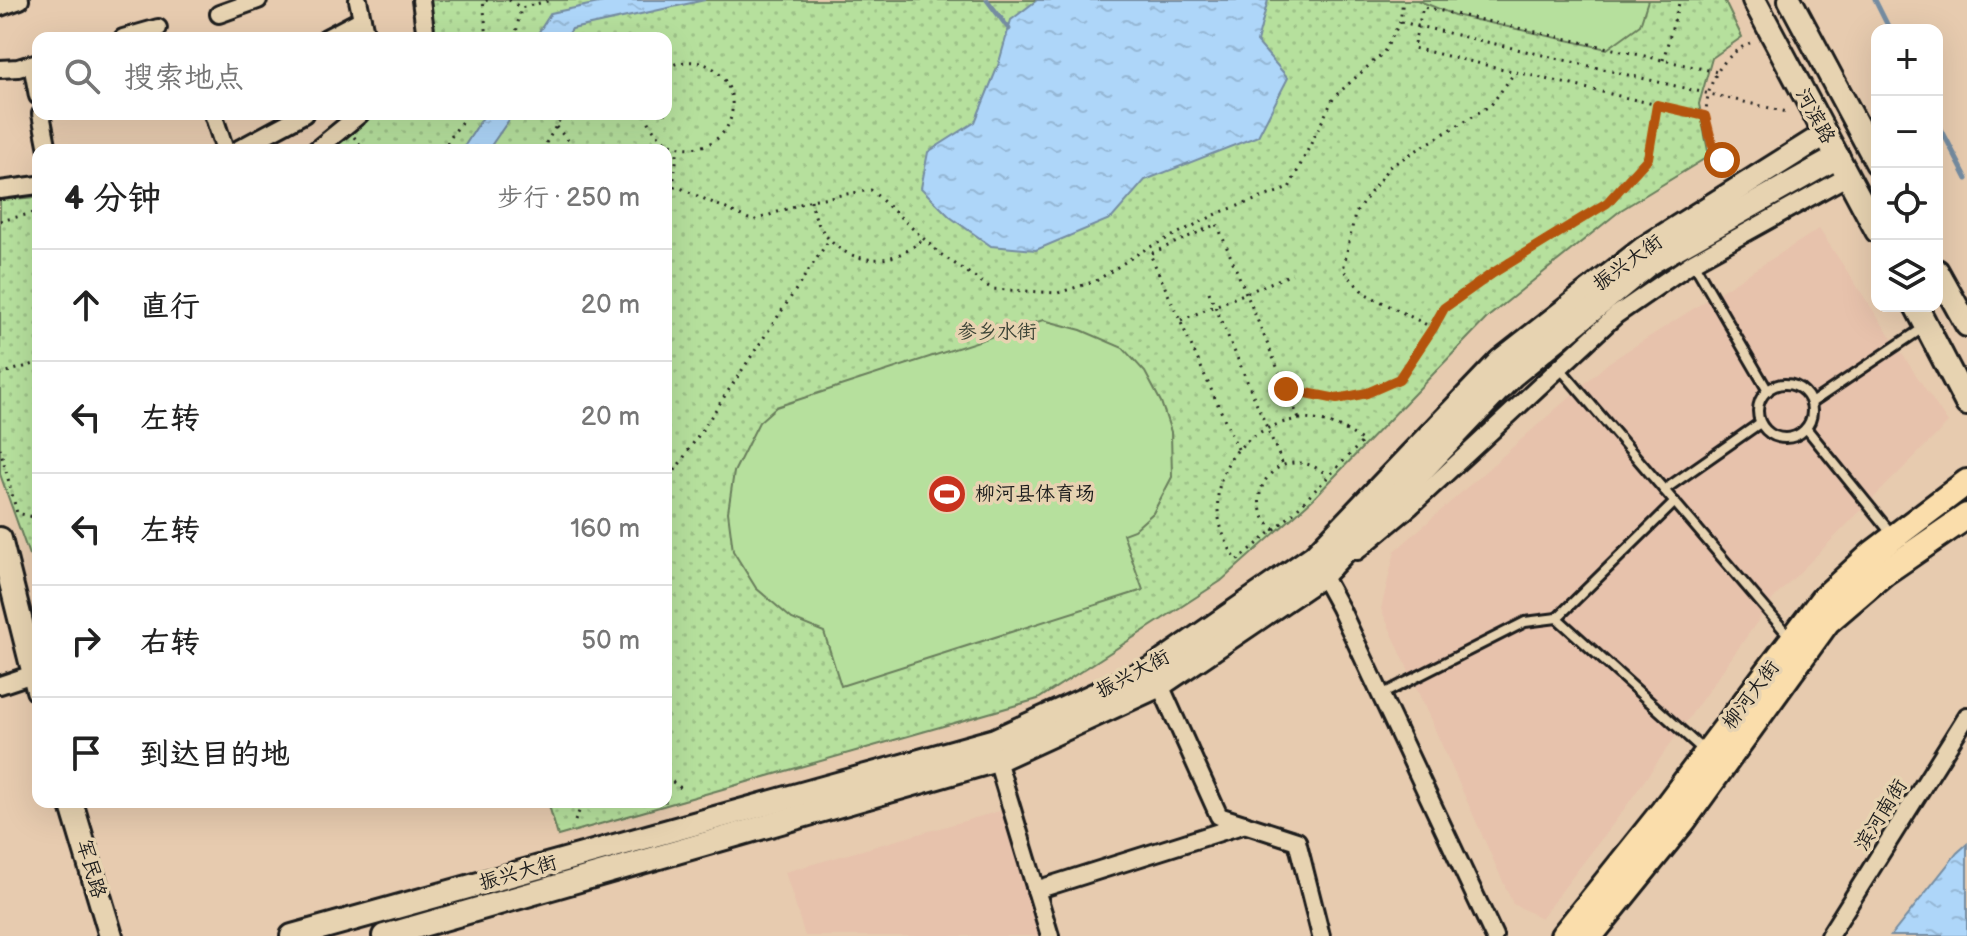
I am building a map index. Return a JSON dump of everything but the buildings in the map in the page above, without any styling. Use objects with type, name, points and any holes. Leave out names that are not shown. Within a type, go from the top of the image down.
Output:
[{"type":"main road","name":"柳河大街","points":[[1563,936],[1822,600],[1873,553],[1967,482]]},
{"type":"main road","name":"柳河大街","points":[[1590,936],[1684,820],[1827,622],[1884,573],[1967,516]]},
{"type":"street","points":[[0,7],[20,0]]},
{"type":"street","points":[[219,14],[258,0]]},
{"type":"street","points":[[358,0],[365,32]]},
{"type":"street","points":[[421,0],[425,32]]},
{"type":"street","name":"河滨路","points":[[1754,0],[1871,220]]},
{"type":"street","name":"河滨路","points":[[1790,0],[1871,152]]},
{"type":"street","points":[[337,32],[362,19]]},
{"type":"street","points":[[144,32],[158,28]]},
{"type":"street","points":[[0,69],[32,64]]},
{"type":"street","points":[[42,120],[47,144]]},
{"type":"street","points":[[215,120],[223,144]]},
{"type":"street","points":[[248,144],[293,120]]},
{"type":"street","points":[[323,144],[353,120]]},
{"type":"street","name":"振兴大街","points":[[292,936],[995,740],[1153,668],[1314,556],[1500,361],[1644,248],[1825,134]]},
{"type":"street","points":[[1494,936],[1322,575],[1345,561],[1411,506],[1616,315],[1843,166]]},
{"type":"street","name":"振兴大街","points":[[384,936],[997,760],[1160,685],[1322,575],[1523,366],[1650,263],[1843,166]]},
{"type":"street","points":[[0,190],[32,186]]},
{"type":"street","points":[[1943,282],[1967,325]]},
{"type":"street","points":[[1921,316],[1967,404]]},
{"type":"street","points":[[0,539],[32,666]]},
{"type":"street","points":[[0,685],[32,682]]},
{"type":"street","points":[[1160,685],[1219,816],[1297,841],[1321,936]]},
{"type":"street","name":"滨河南街","points":[[1829,936],[1967,716]]},
{"type":"street","points":[[997,760],[1050,936]]},
{"type":"street","name":"军民路","points":[[73,808],[111,936]]},
{"type":"street","points":[[1036,890],[1245,824]]},
{"type":"lane","points":[[1693,262],[1768,391]]},
{"type":"lane","points":[[1811,403],[1921,316]]},
{"type":"lane","points":[[1558,367],[1792,639]]},
{"type":"lane","points":[[1780,385],[1790,385],[1806,394],[1811,403],[1810,421],[1800,434],[1783,438],[1774,436],[1760,423],[1759,404],[1768,391],[1780,385]]},
{"type":"lane","points":[[1664,490],[1760,423]]},
{"type":"lane","points":[[1806,428],[1894,537]]},
{"type":"lane","points":[[1381,695],[1525,622],[1557,618],[1675,502]]},
{"type":"lane","points":[[1557,618],[1707,753]]},
{"type":"path","points":[[486,32],[483,1],[488,0]]},
{"type":"path","points":[[509,0],[521,8],[551,0]]},
{"type":"path","points":[[678,147],[673,187],[753,221],[811,200],[871,190],[939,253],[992,289],[1058,293],[1096,281],[1142,251],[1221,212],[1289,188],[1334,97],[1384,52],[1400,22],[1403,0]]},
{"type":"path","points":[[1663,60],[1680,0]]},
{"type":"path","points":[[1705,116],[1413,48],[1423,7],[1717,72]]},
{"type":"path","points":[[516,32],[521,8]]},
{"type":"path","points":[[1400,22],[1787,112]]},
{"type":"path","points":[[1722,160],[1712,144],[1705,116],[1708,94],[1717,72],[1733,54],[1750,43]]},
{"type":"path","points":[[672,66],[689,61],[708,66],[723,78],[732,95],[733,105],[729,123],[718,138],[701,147],[672,144]]},
{"type":"path","points":[[1433,328],[1364,293],[1343,270],[1355,214],[1389,167],[1491,105],[1515,72]]},
{"type":"path","points":[[1286,389],[1337,399],[1367,393],[1399,379],[1444,308],[1493,273],[1607,203],[1648,158],[1657,105]]},
{"type":"path","points":[[446,144],[463,120]]},
{"type":"path","points":[[546,144],[560,120]]},
{"type":"path","points":[[648,120],[656,134],[671,144]]},
{"type":"path","points":[[556,127],[572,144]]},
{"type":"path","points":[[353,136],[360,144]]},
{"type":"path","points":[[811,200],[816,219],[829,240],[850,254],[879,260],[899,255],[924,238]]},
{"type":"path","points":[[0,221],[32,213]]},
{"type":"path","points":[[1238,449],[1150,254],[1217,224],[1299,419]]},
{"type":"path","points":[[672,475],[829,240]]},
{"type":"path","points":[[1180,320],[1292,274]]},
{"type":"path","points":[[1209,292],[1283,465]]},
{"type":"path","points":[[0,374],[32,365]]},
{"type":"path","points":[[1299,419],[1333,423],[1363,441],[1275,530],[1237,561],[1219,522],[1221,479],[1238,449],[1251,437],[1282,421],[1299,419]]},
{"type":"path","points":[[0,448],[17,513],[32,517]]},
{"type":"path","points":[[1275,530],[1262,515],[1260,495],[1267,477],[1283,465],[1302,463],[1329,475]]},
{"type":"path","points":[[672,781],[685,791]]},
{"type":"path","points":[[575,821],[580,808]]},
{"type":"shaded area","points":[[1819,229],[1871,307],[1871,312],[1874,312],[1948,423],[1774,598],[1622,812],[1541,918],[1513,904],[1381,609],[1395,551],[1608,363]]},
{"type":"shaded area","points":[[1003,810],[1039,936],[805,936],[785,872]]},
{"type":"green space","name":"参乡水街","points":[[425,0],[1724,0],[1742,37],[1712,58],[1699,104],[1709,156],[1621,210],[1488,317],[1313,499],[1221,581],[1038,699],[672,803],[672,144],[309,144],[339,120],[672,120],[672,32],[428,32]]},
{"type":"green space","points":[[1417,0],[1648,0],[1640,25],[1607,49],[1454,15]]},
{"type":"green space","points":[[32,197],[32,554],[29,555],[0,474],[0,200]]},
{"type":"green space","name":"柳河县体育场","points":[[1043,320],[1081,330],[1123,348],[1145,372],[1161,402],[1171,432],[1172,477],[1153,513],[1134,530],[1123,534],[1143,590],[841,686],[824,632],[792,619],[756,588],[733,551],[728,512],[734,472],[759,422],[776,407]]},
{"type":"green space","name":"参乡水街","points":[[550,808],[656,808],[558,836]]},
{"type":"water","points":[[613,0],[705,0],[572,29],[570,32],[539,32],[551,13]]},
{"type":"water","points":[[1037,0],[1268,0],[1257,42],[1288,78],[1258,136],[1145,180],[1112,218],[1036,250],[991,246],[950,217],[921,188],[928,152],[975,122],[998,66],[1011,20]]},
{"type":"water","points":[[481,120],[509,120],[492,144],[466,144]]},
{"type":"water","points":[[1967,844],[1967,936],[1891,936],[1957,853]]},
{"type":"waterway","points":[[987,0],[1009,29]]},
{"type":"waterway","points":[[1875,0],[1887,24]]},
{"type":"waterway","points":[[1943,133],[1967,179]]},
{"type":"place","name":"柳河县体育场","points":[[947,494]]},
{"type":"route","points":[[1286,389],[1337,399],[1367,393],[1399,379],[1444,308],[1493,273],[1607,203],[1648,158],[1657,105],[1705,116],[1712,144],[1722,160]]}]
